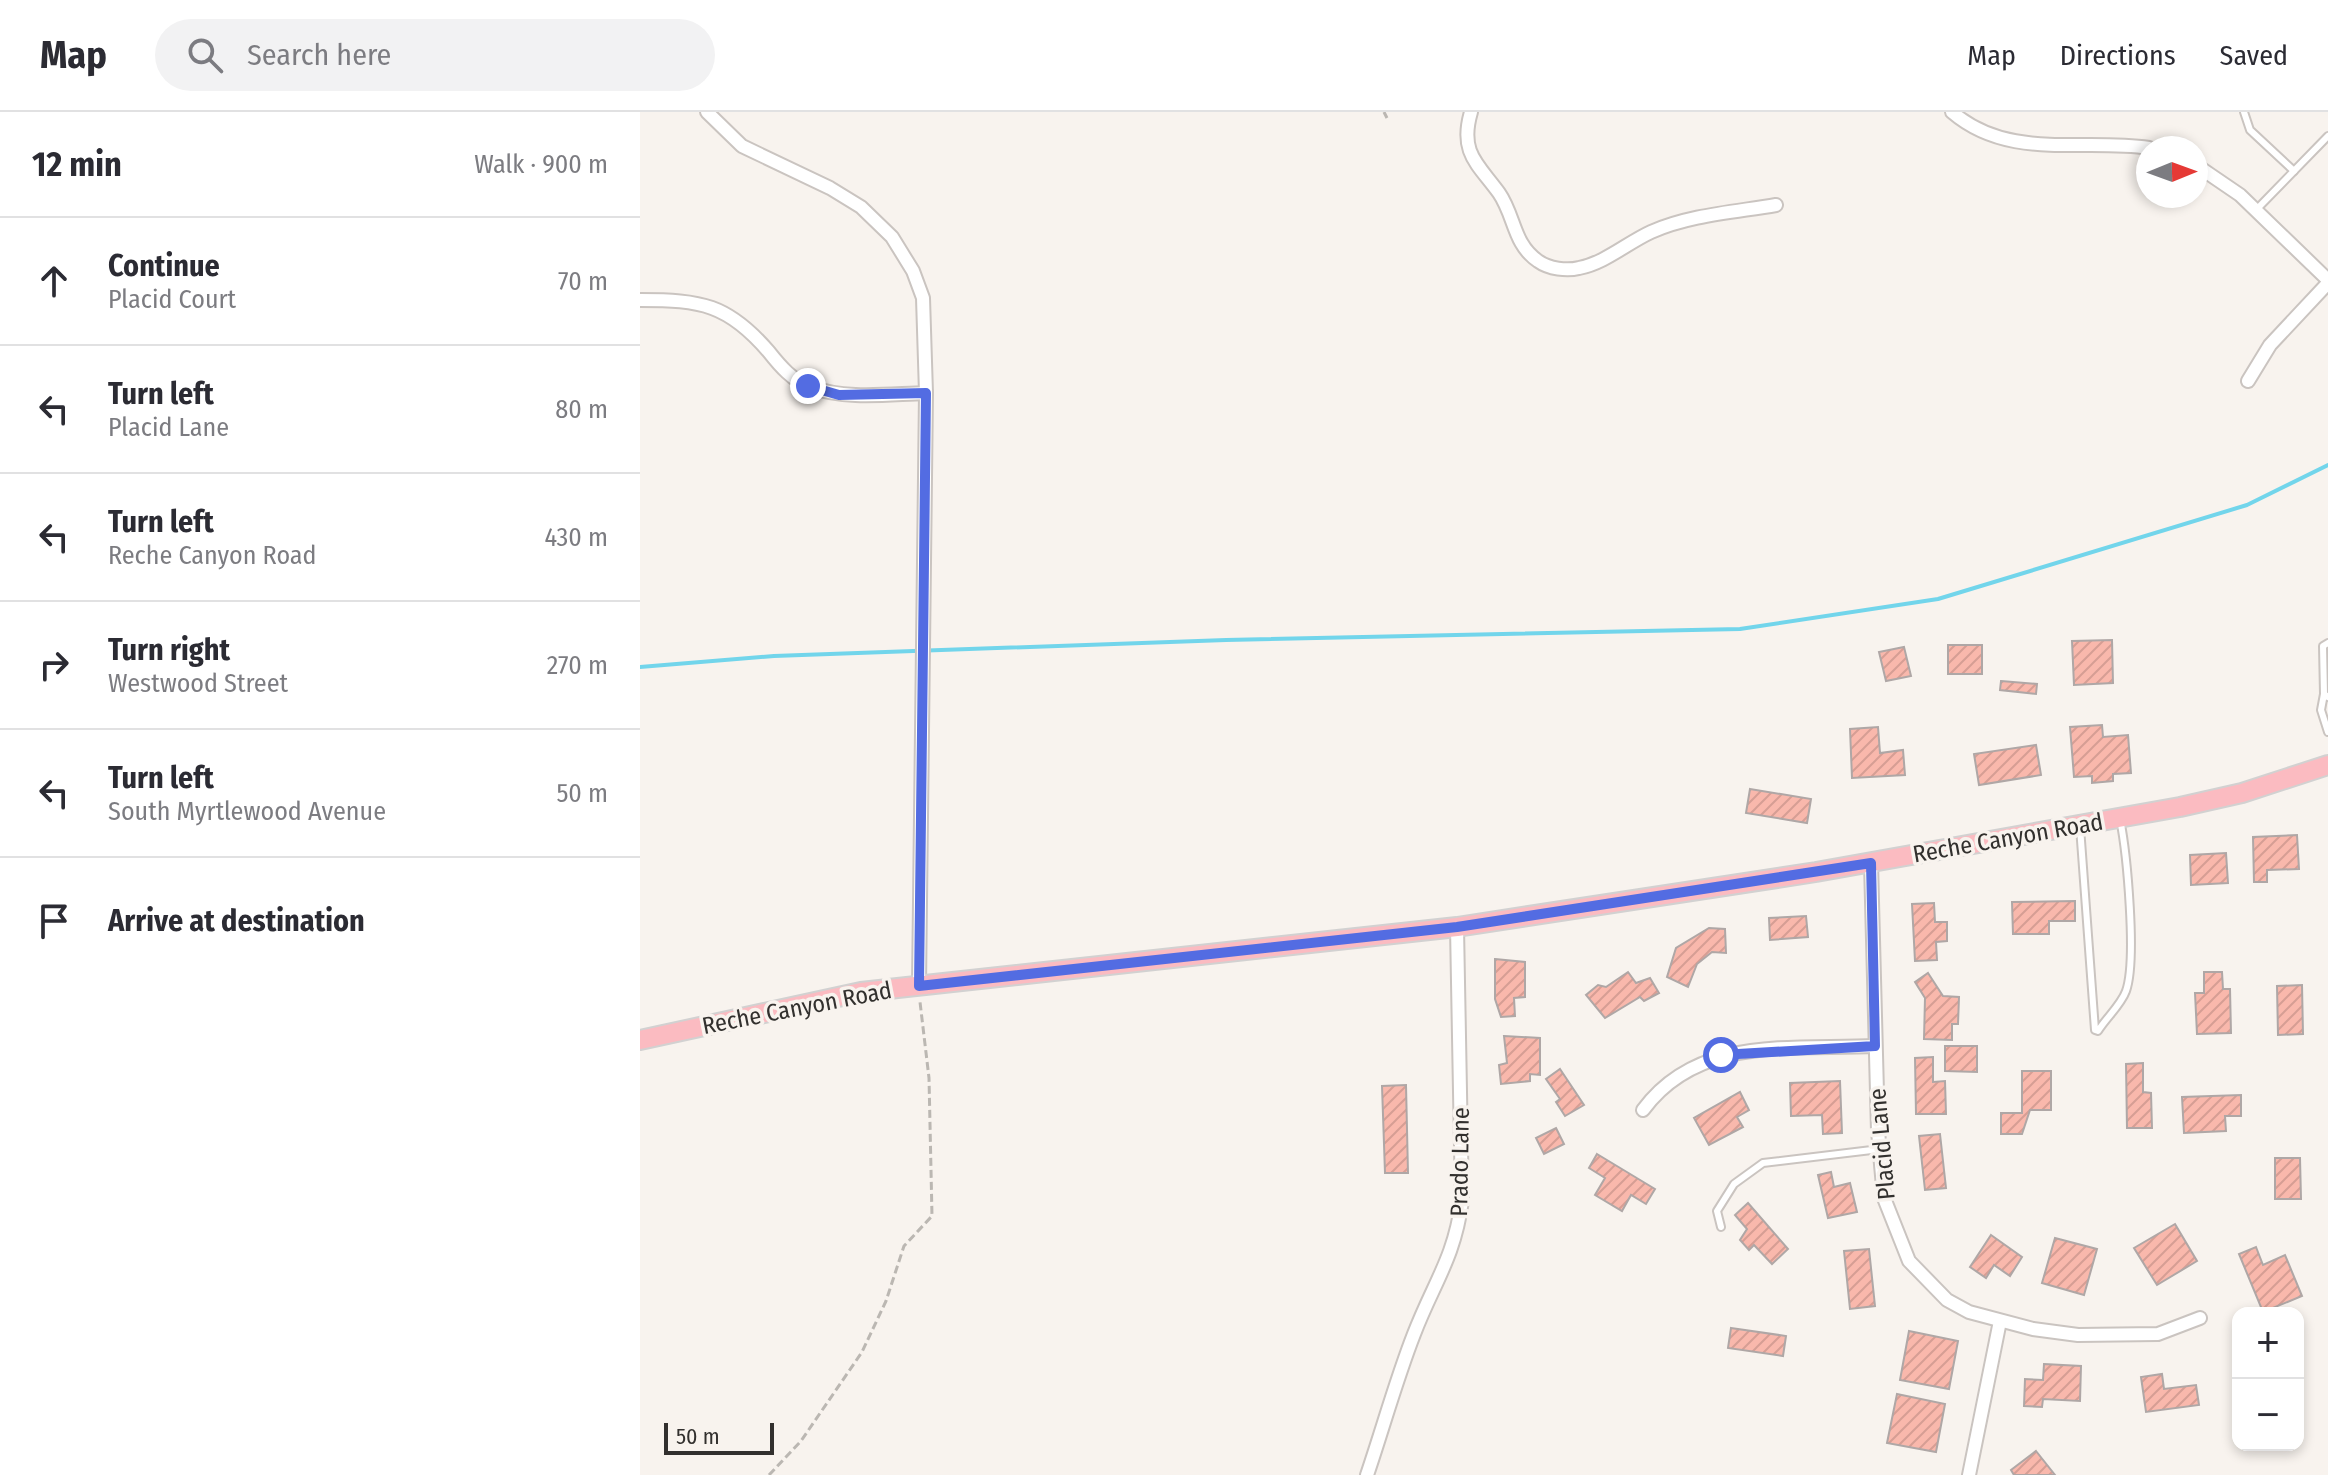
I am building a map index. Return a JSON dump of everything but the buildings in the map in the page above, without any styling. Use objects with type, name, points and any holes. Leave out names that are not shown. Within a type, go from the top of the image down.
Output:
[{"type":"main road","name":"Reche Canyon Road","points":[[640,1040],[861,992],[1457,927],[1871,863],[2242,793],[2328,765]]},
{"type":"street","points":[[707,112],[742,146],[821,182],[861,207],[892,237],[913,271],[923,298],[926,393],[919,986]]},
{"type":"street","points":[[1471,112],[1469,151],[1477,169],[1499,193],[1516,237],[1528,253],[1551,267],[1580,268],[1652,231],[1710,216],[1776,205]]},
{"type":"street","points":[[1952,112],[1986,132],[2027,145],[2136,146]]},
{"type":"street","points":[[2208,173],[2240,195],[2328,282],[2270,345],[2248,381]]},
{"type":"street","points":[[640,300],[686,300],[721,310],[744,325],[787,373],[808,386],[839,395],[926,393]]},
{"type":"street","name":"Placid Lane","points":[[1871,863],[1875,1046],[1884,1198],[1909,1261],[1947,1300],[1969,1312],[2000,1321],[2078,1335],[2133,1336],[2158,1334],[2200,1318]]},
{"type":"street","name":"Prado Lane","points":[[1367,1475],[1414,1333],[1452,1254],[1458,1233],[1462,1201],[1457,927]]},
{"type":"street","points":[[1643,1110],[1659,1089],[1675,1076],[1721,1055],[1875,1046]]},
{"type":"street","points":[[1969,1475],[2000,1321]]},
{"type":"lane","points":[[2244,112],[2250,130],[2294,171]]},
{"type":"lane","points":[[2255,211],[2328,136]]},
{"type":"lane","points":[[2328,643],[2323,646],[2321,656],[2326,695],[2321,710],[2328,732]]},
{"type":"lane","points":[[2080,824],[2095,1030],[2098,1031],[2126,993],[2131,971],[2127,853],[2120,817]]},
{"type":"lane","points":[[1721,1227],[1717,1211],[1734,1184],[1763,1163],[1880,1149]]},
{"type":"path","points":[[1384,112],[1387,118]]},
{"type":"path","points":[[769,1475],[801,1441],[862,1352],[886,1301],[904,1246],[932,1216],[929,1078],[919,986]]},
{"type":"waterway","points":[[640,667],[774,656],[1226,640],[1740,629],[1938,599],[2247,505],[2328,465]]},
{"type":"route","points":[[808,386],[839,395],[926,393],[919,986],[1457,927],[1871,863],[1875,1046],[1721,1055]]}]
